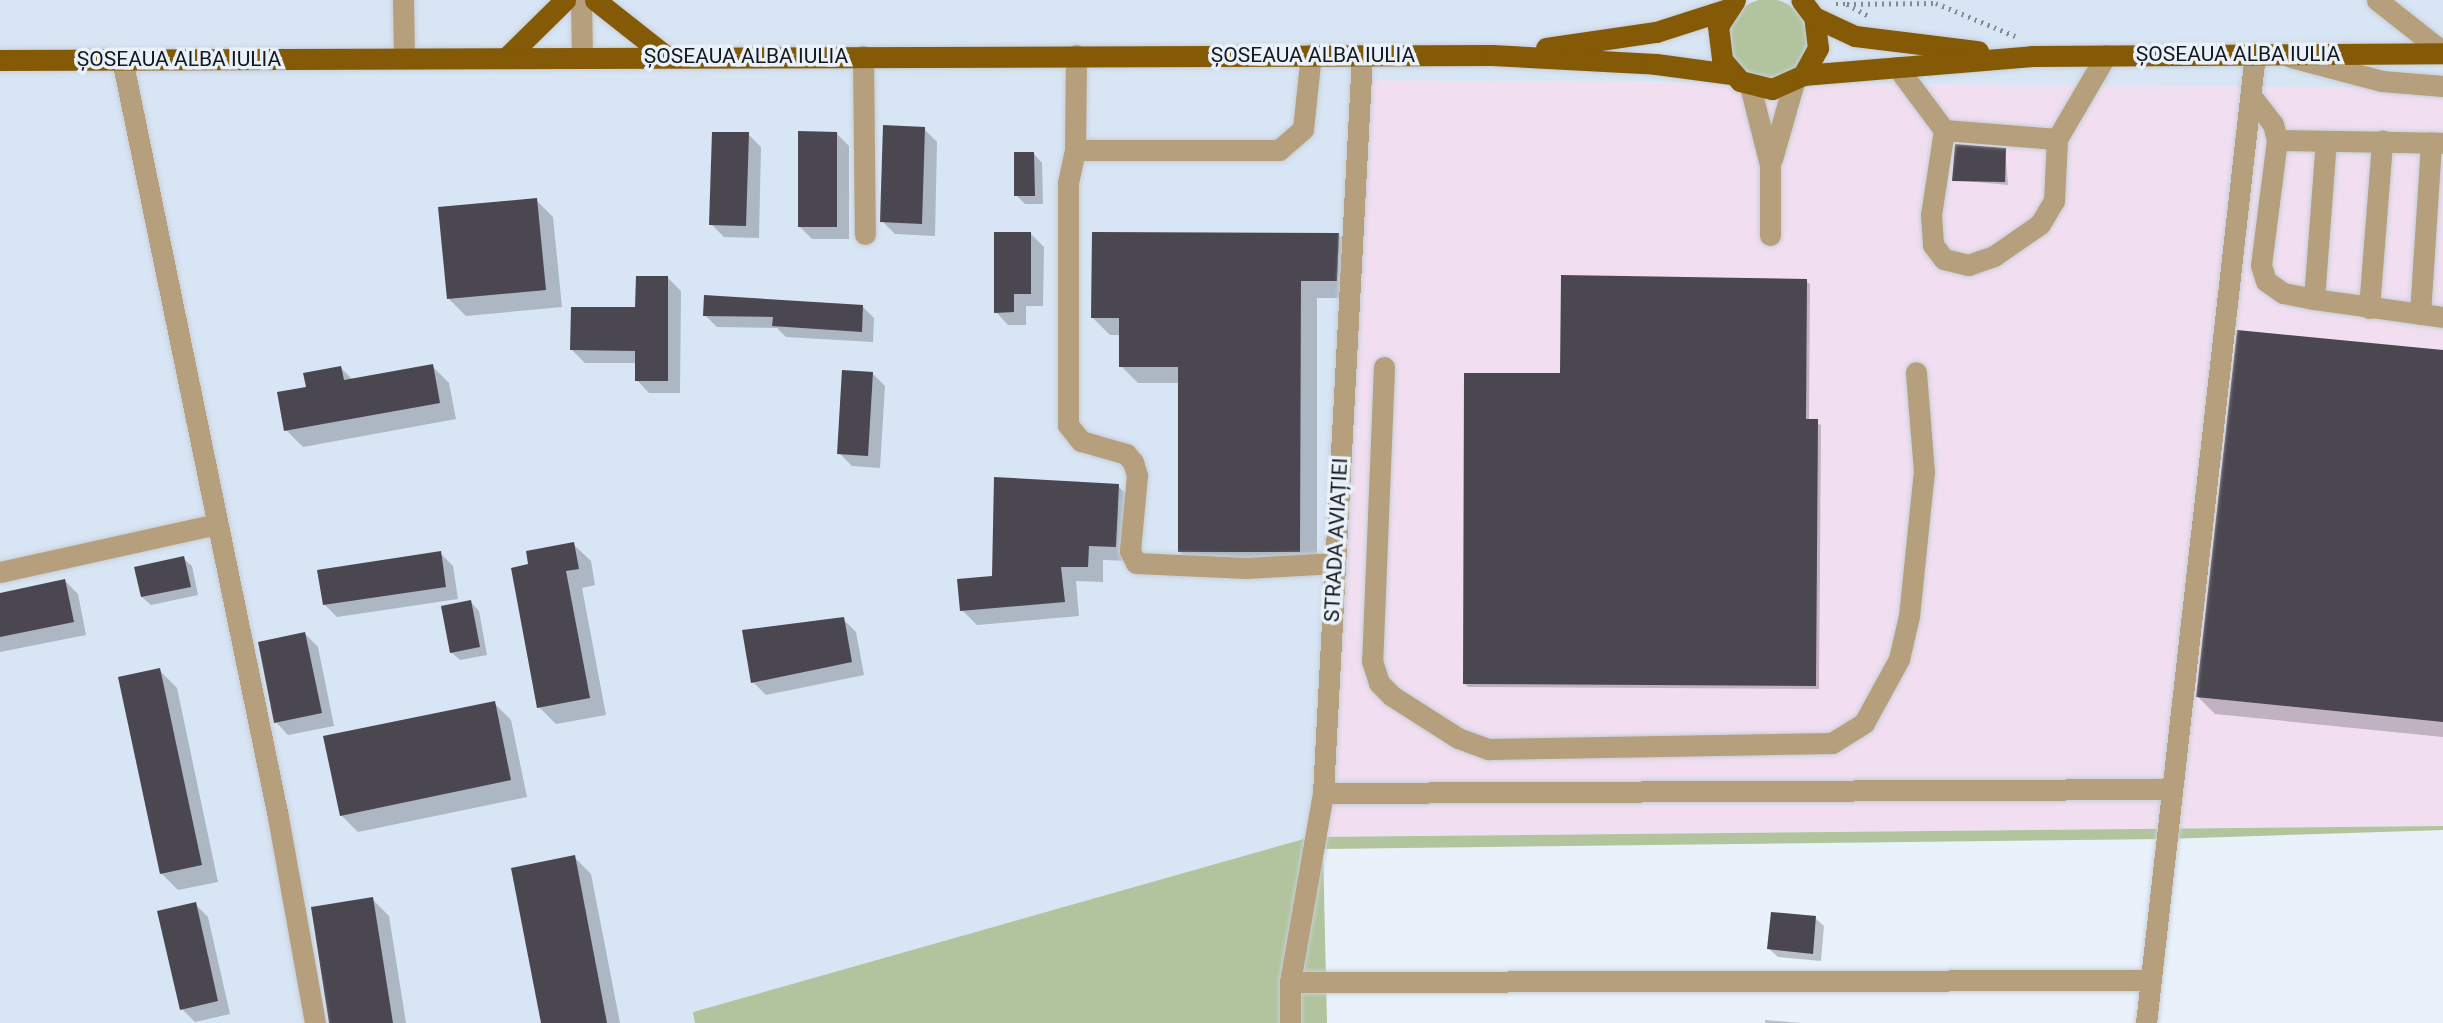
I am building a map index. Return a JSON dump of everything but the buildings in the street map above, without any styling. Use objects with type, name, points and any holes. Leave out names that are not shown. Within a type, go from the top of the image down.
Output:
[{"type":"main road","points":[[506,58],[565,0]]},
{"type":"main road","points":[[595,0],[666,56]]},
{"type":"main road","points":[[1799,79],[1818,48],[1814,17],[1801,0]]},
{"type":"main road","name":"ȘOSEAUA ALBA IULIA","points":[[1492,55],[1656,32],[1728,4]]},
{"type":"main road","points":[[1728,4],[1717,43],[1731,74],[1750,86]]},
{"type":"main road","name":"ȘOSEAUA ALBA IULIA","points":[[1814,17],[1855,36],[2032,56]]},
{"type":"main road","name":"ȘOSEAUA ALBA IULIA","points":[[1750,86],[1772,89],[1799,79],[1897,67],[2032,56],[2443,53]]},
{"type":"main road","name":"ȘOSEAUA ALBA IULIA","points":[[0,60],[1492,55],[1656,64],[1731,74]]},
{"type":"street","points":[[403,0],[404,58]]},
{"type":"street","points":[[581,0],[582,58]]},
{"type":"street","points":[[2377,0],[2443,53]]},
{"type":"street","points":[[1076,150],[1279,150],[1295,141],[1303,130],[1311,54]]},
{"type":"street","points":[[2146,1023],[2255,54]]},
{"type":"street","points":[[2279,54],[2382,81],[2443,86]]},
{"type":"street","points":[[1076,55],[1076,150],[1068,183],[1068,425],[1081,440],[1126,454],[1133,462],[1137,475],[1130,551],[1136,563],[1233,568],[1335,563]]},
{"type":"street","name":"STRADA AVIAȚIEI","points":[[1290,1023],[1290,982],[1322,793],[1362,55]]},
{"type":"street","points":[[1897,67],[1944,130],[1931,215],[1933,246],[1944,259],[1968,265],[1993,256],[2040,224],[2054,201],[2057,139],[2106,55]]},
{"type":"street","points":[[863,56],[865,234]]},
{"type":"street","points":[[122,59],[278,817],[316,1023]]},
{"type":"street","points":[[1770,165],[1799,79]]},
{"type":"street","points":[[1750,86],[1770,165],[1770,234]]},
{"type":"street","points":[[2251,96],[2273,124],[2277,141],[2261,265],[2266,281],[2283,293],[2443,317]]},
{"type":"street","points":[[1944,130],[2057,139]]},
{"type":"street","points":[[2277,141],[2437,142],[2420,314]]},
{"type":"street","points":[[2314,299],[2326,141]]},
{"type":"street","points":[[2369,308],[2382,141]]},
{"type":"street","points":[[1384,367],[1372,661],[1379,683],[1392,696],[1458,738],[1489,749],[1832,743],[1864,723],[1899,659],[1909,616],[1924,472],[1916,372]]},
{"type":"street","points":[[0,572],[216,524]]},
{"type":"street","points":[[1322,793],[2171,789]]},
{"type":"street","points":[[1290,982],[2151,980]]},
{"type":"path","points":[[1847,4],[1936,2],[2032,43],[2032,56]]},
{"type":"shaded area","points":[[0,0],[2443,0],[2443,88],[1353,80],[1311,837],[693,1012],[695,1023],[0,1023]]},
{"type":"shaded area","points":[[1353,80],[2443,88],[2443,826],[1311,837]]},
{"type":"green space","points":[[1768,-1],[1783,2],[1796,11],[1805,24],[1808,39],[1805,54],[1796,67],[1783,76],[1768,79],[1753,76],[1740,67],[1731,54],[1728,39],[1731,24],[1740,11],[1753,2]]},
{"type":"green space","points":[[2443,826],[2443,830],[2165,839],[1323,849],[1327,1023],[695,1023],[693,1012],[1311,837]]}]
